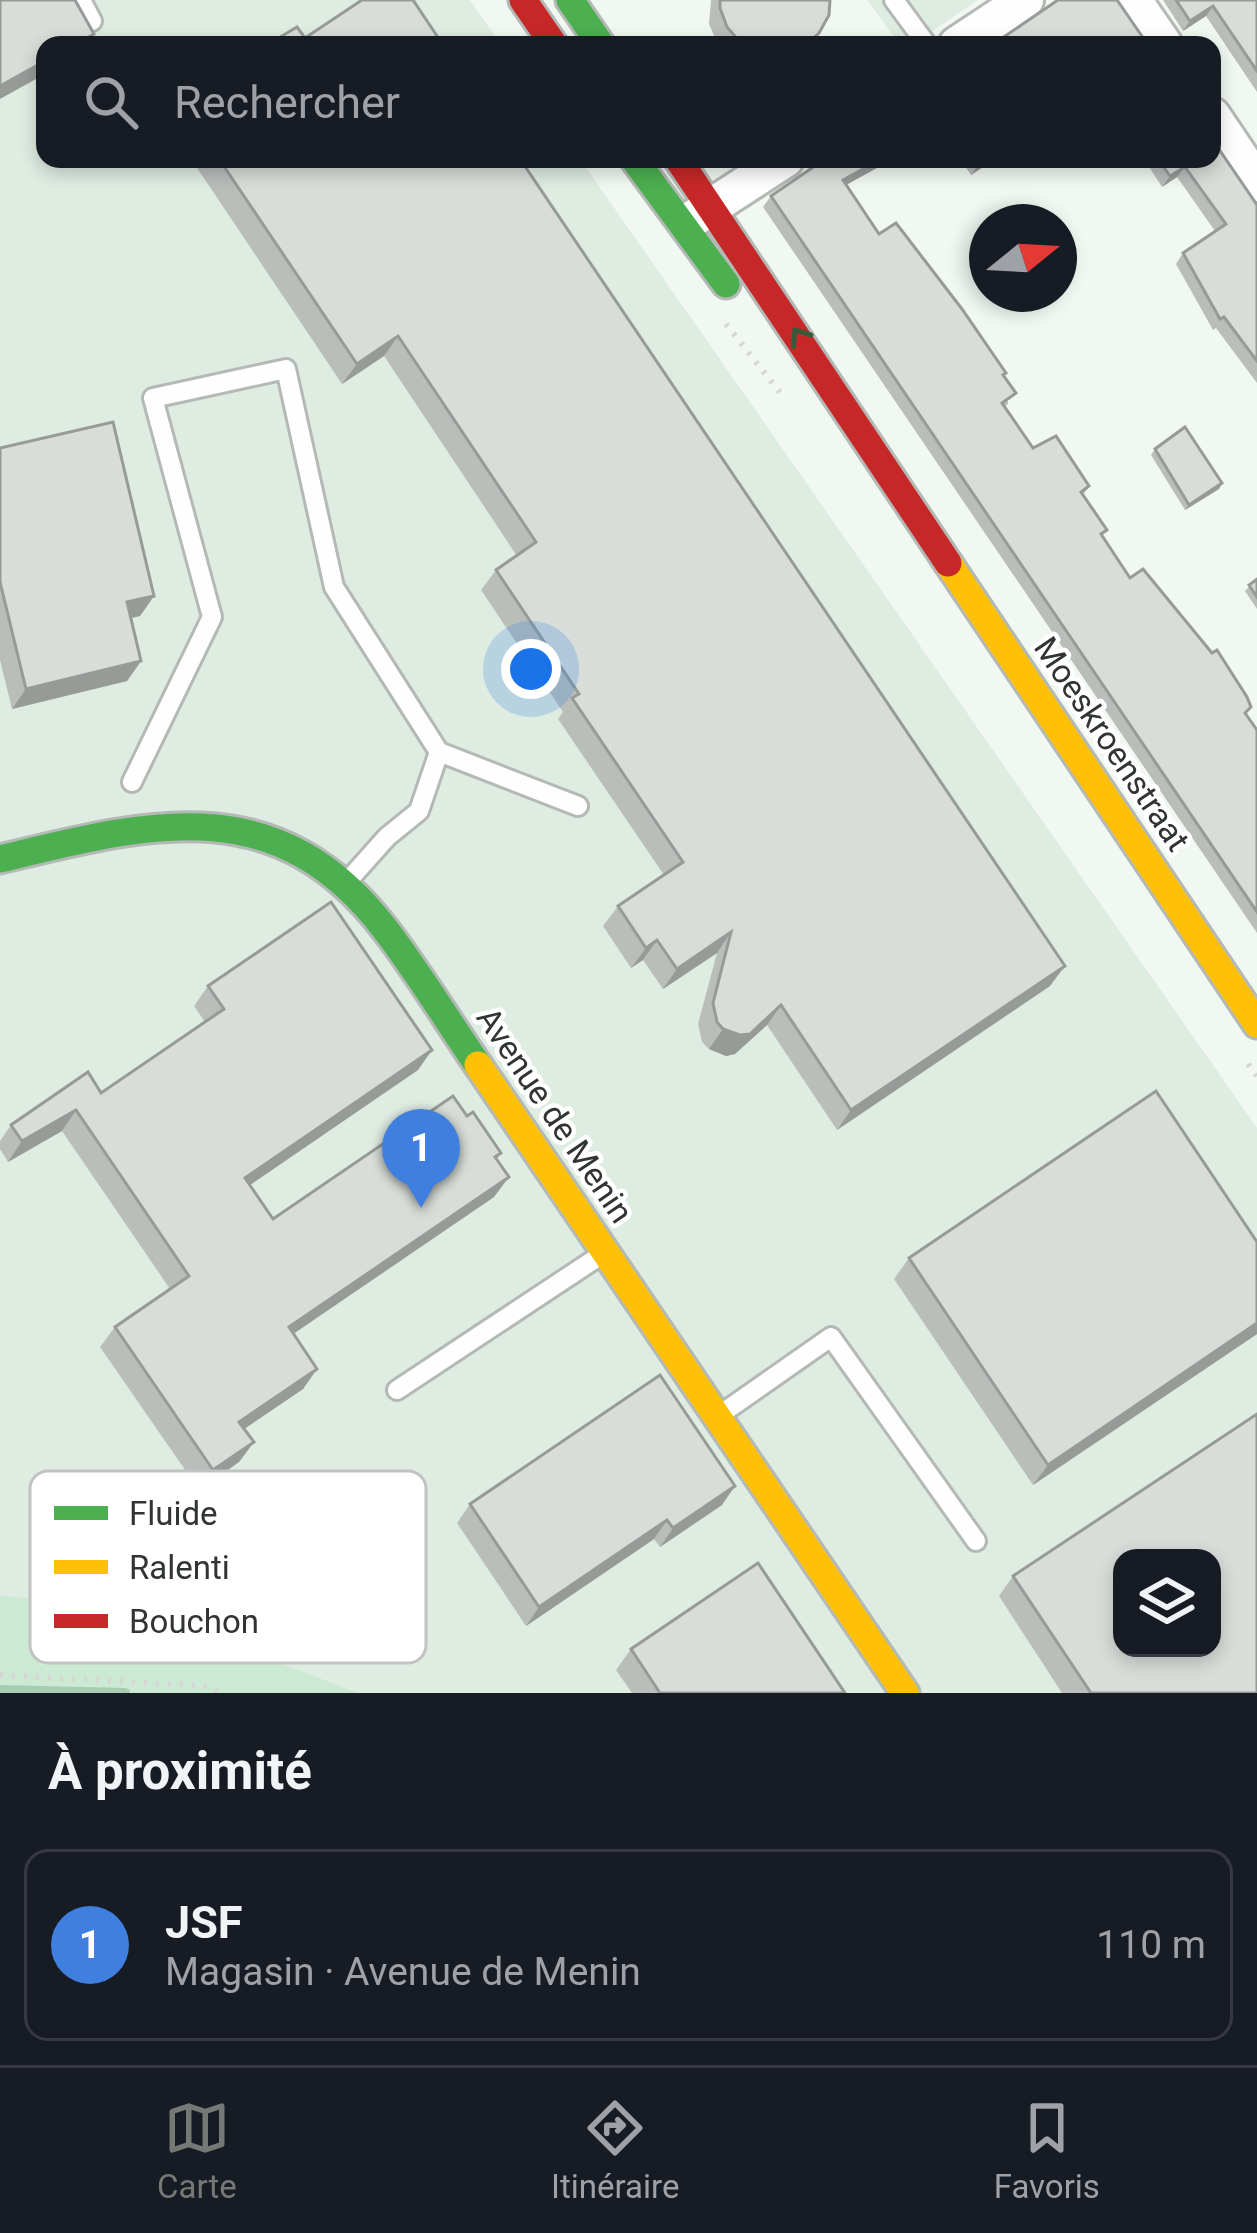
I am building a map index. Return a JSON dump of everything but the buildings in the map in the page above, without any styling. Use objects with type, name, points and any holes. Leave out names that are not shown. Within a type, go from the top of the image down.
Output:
[{"type":"street","points":[[523,0],[548,36]]},
{"type":"street","points":[[570,0],[595,36]]},
{"type":"street","points":[[970,36],[1024,0]]},
{"type":"street","points":[[1133,0],[1158,36]]},
{"type":"street","points":[[1221,129],[1257,183]]},
{"type":"street","name":"Moeskroenstraat","points":[[644,168],[696,217],[868,466],[907,505],[1257,1024]]},
{"type":"street","name":"Moeskroenstraat","points":[[681,168],[696,217]]},
{"type":"street","points":[[696,217],[771,168]]},
{"type":"street","name":"Avenue de Menin","points":[[0,859],[124,830],[220,824],[296,848],[345,884],[383,926],[905,1693]]},
{"type":"lane","points":[[81,0],[92,20]]},
{"type":"lane","points":[[894,0],[920,36]]},
{"type":"lane","points":[[131,782],[212,617],[153,398],[286,369],[334,587],[439,752],[578,806]]},
{"type":"lane","points":[[345,884],[387,837],[419,811],[439,752]]},
{"type":"lane","points":[[397,1390],[605,1252]]},
{"type":"lane","points":[[717,1416],[831,1337],[976,1540]]},
{"type":"path","points":[[0,1676],[207,1686],[222,1693]]},
{"type":"shaded area","points":[[0,0],[470,0],[495,36],[36,36],[36,168],[586,168],[1257,1128],[1257,1693],[0,1693]]},
{"type":"shaded area","points":[[867,0],[978,0],[925,36],[893,36]]},
{"type":"green space","points":[[0,1595],[30,1599],[30,1663],[279,1663],[358,1693],[0,1693]]},
{"type":"waterway","points":[[0,1690],[125,1693]]},
{"type":"traffic: fast","points":[[570,0],[595,36]]},
{"type":"traffic: fast","points":[[641,168],[726,284]]},
{"type":"traffic: fast","points":[[0,859],[108,835],[208,827],[255,835],[300,853],[343,884],[385,929],[478,1065]]},
{"type":"traffic: slow","points":[[948,563],[1257,1024]]},
{"type":"traffic: slow","points":[[478,1065],[905,1693]]},
{"type":"traffic: jam","points":[[523,0],[548,36]]},
{"type":"traffic: jam","points":[[684,168],[948,563]]},
{"type":"place","name":"JSF","points":[[421,1208]]}]
